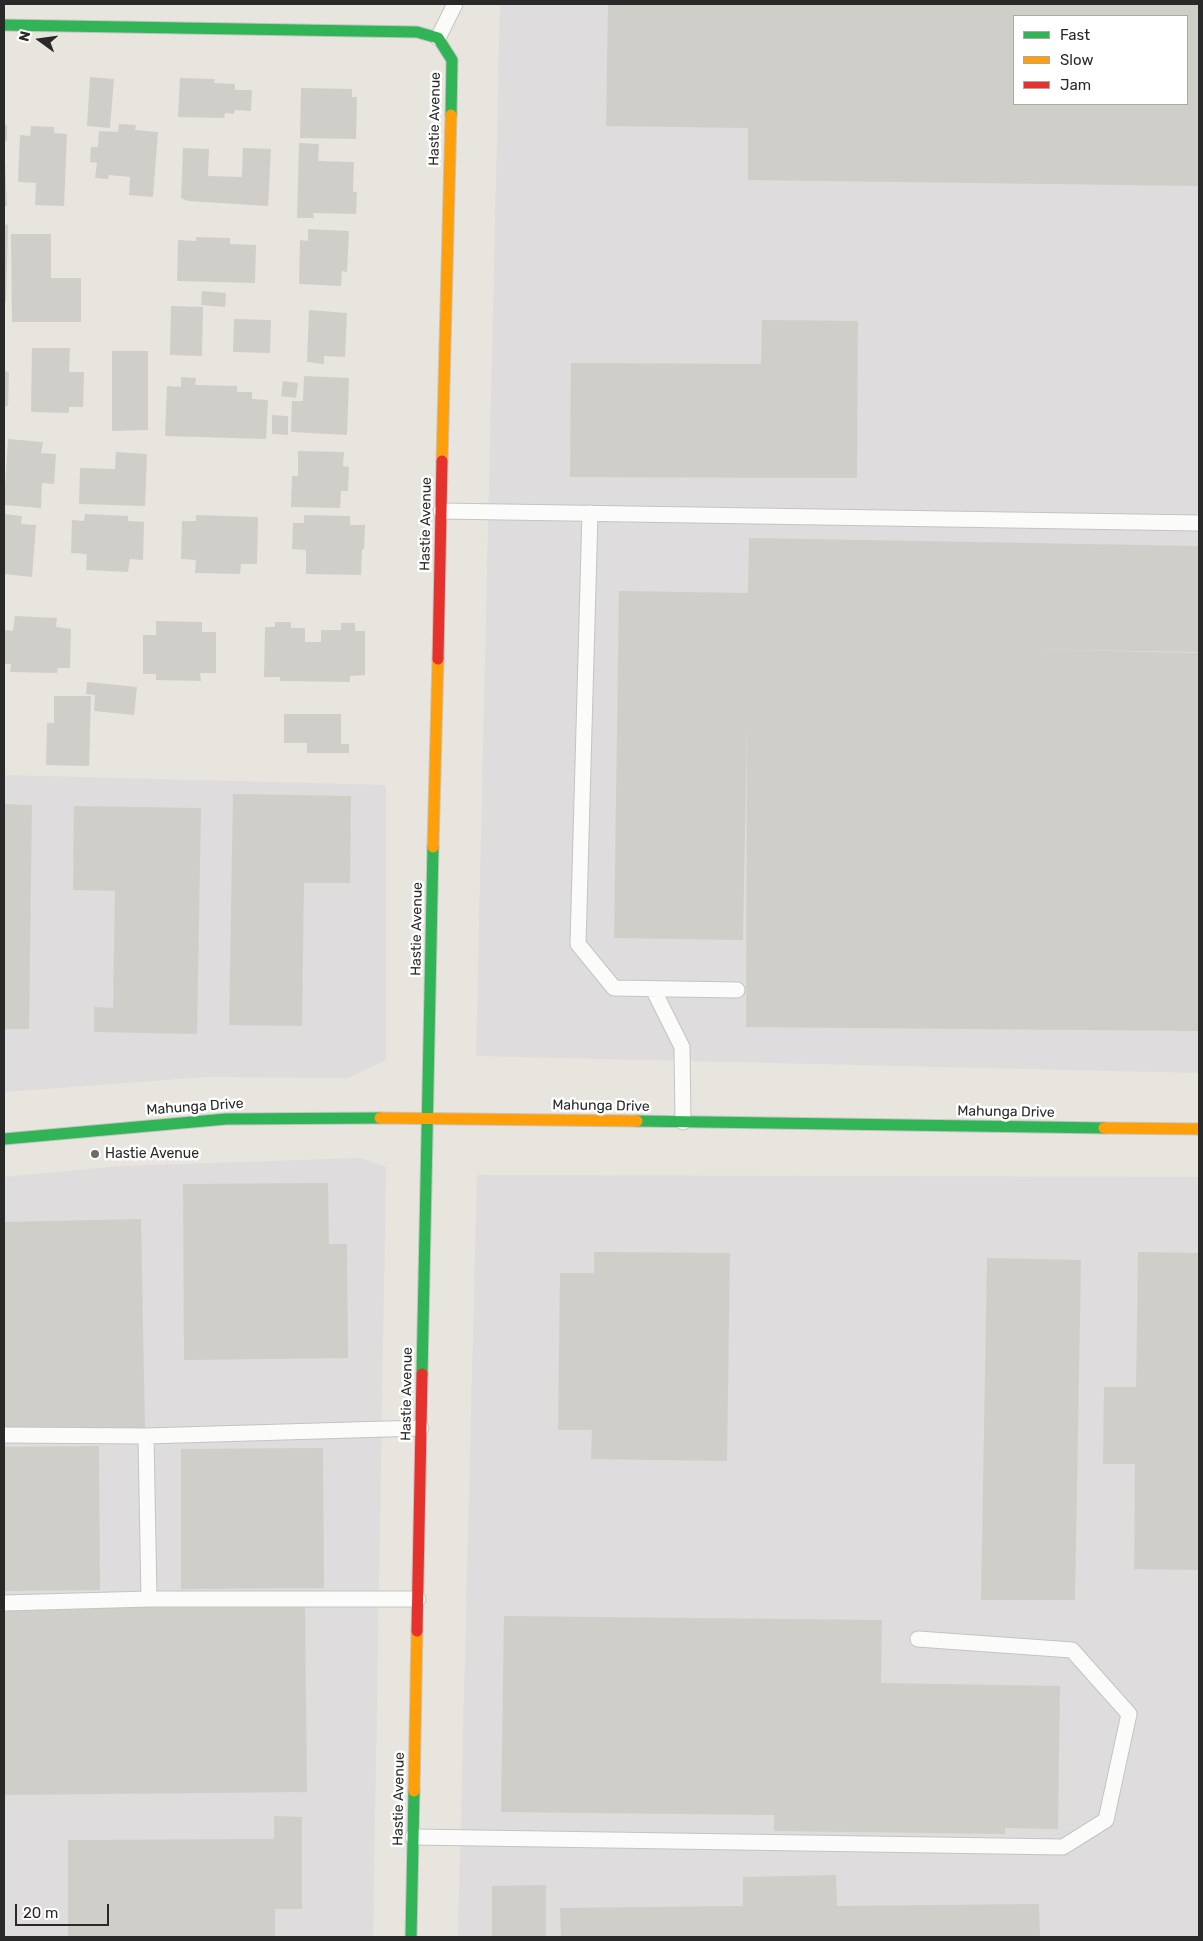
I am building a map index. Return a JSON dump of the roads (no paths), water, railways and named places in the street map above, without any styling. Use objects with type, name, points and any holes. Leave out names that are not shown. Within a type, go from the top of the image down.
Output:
[{"type":"street","points":[[4,25],[417,32],[438,38]]},
{"type":"street","name":"Hastie Avenue","points":[[411,1937],[427,1118],[452,60],[438,38]]},
{"type":"street","name":"Mahunga Drive","points":[[4,1139],[226,1119],[427,1118],[1199,1130]]},
{"type":"lane","points":[[438,38],[455,4]]},
{"type":"lane","points":[[441,511],[1199,523]]},
{"type":"lane","points":[[590,513],[578,944],[614,988],[737,990]]},
{"type":"lane","points":[[653,989],[682,1047],[683,1122]]},
{"type":"lane","points":[[4,1435],[146,1436],[421,1428]]},
{"type":"lane","points":[[146,1436],[149,1599]]},
{"type":"lane","points":[[4,1603],[149,1599],[418,1599]]},
{"type":"lane","points":[[413,1837],[1063,1847],[1106,1820],[1129,1714],[1072,1650],[918,1639]]},
{"type":"place","name":"Hastie Avenue","points":[[95,1154]]}]
